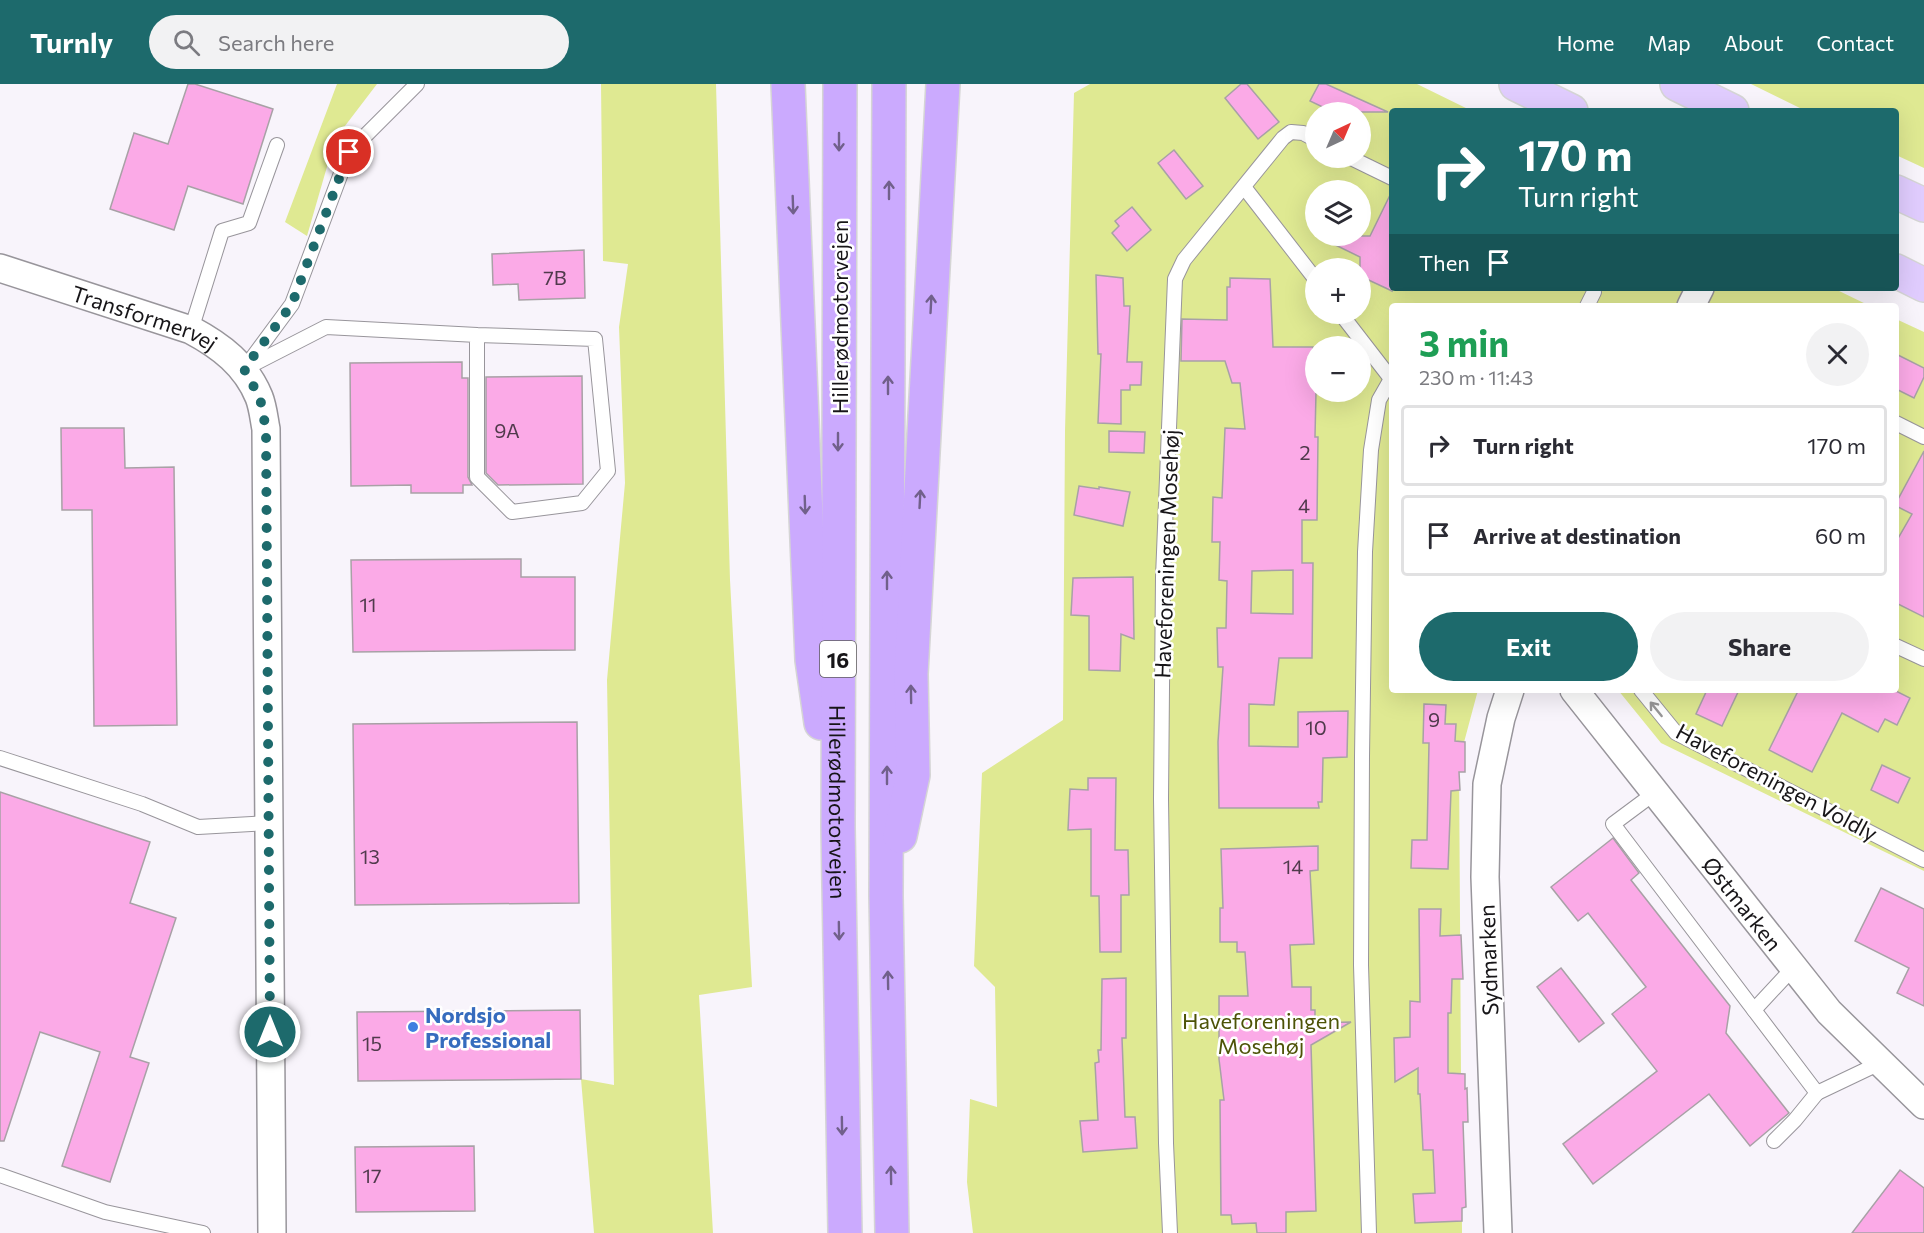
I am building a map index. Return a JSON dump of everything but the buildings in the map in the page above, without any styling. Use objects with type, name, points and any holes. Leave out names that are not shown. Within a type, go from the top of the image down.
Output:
[{"type":"highway","points":[[788,84],[812,660],[838,827]]},
{"type":"highway","name":"Hillerødmotorvejen","points":[[840,84],[838,827],[844,1233]]},
{"type":"highway","name":"16","points":[[889,84],[886,896],[892,1233]]},
{"type":"highway","points":[[886,896],[913,775],[911,674],[943,84]]},
{"type":"main road","points":[[1516,84],[1565,108]]},
{"type":"main road","points":[[1677,84],[1726,108]]},
{"type":"main road","points":[[1899,193],[1924,205]]},
{"type":"main road","points":[[1899,272],[1924,285]]},
{"type":"street","name":"Transformervej","points":[[0,268],[191,330],[212,341],[244,369],[260,398],[266,429],[271,1233]]},
{"type":"street","name":"Sydmarken","points":[[1498,1233],[1485,854],[1487,784],[1501,717],[1509,693]]},
{"type":"street","name":"Østmarken","points":[[1576,693],[1829,1012],[1924,1106]]},
{"type":"lane","points":[[244,369],[292,304],[349,152],[417,84]]},
{"type":"lane","points":[[1305,134],[1290,132],[1244,187],[1305,266]]},
{"type":"lane","points":[[191,330],[222,231],[249,223],[277,145]]},
{"type":"lane","points":[[1371,168],[1389,177]]},
{"type":"lane","name":"Haveforeningen Mosehøj","points":[[1170,1233],[1166,1143],[1161,798],[1163,577],[1175,279],[1185,260],[1244,187]]},
{"type":"lane","points":[[1349,324],[1389,376]]},
{"type":"lane","points":[[244,369],[326,327],[595,339],[608,471],[582,503],[512,512],[477,477],[477,334]]},
{"type":"lane","points":[[1369,1233],[1361,965],[1361,768],[1365,552],[1372,439],[1379,400],[1389,385]]},
{"type":"lane","points":[[1899,424],[1924,437]]},
{"type":"lane","points":[[1899,647],[1924,659]]},
{"type":"lane","name":"Haveforeningen Voldly","points":[[1643,693],[1676,733],[1924,860]]},
{"type":"lane","points":[[0,758],[142,804],[198,827],[268,824]]},
{"type":"lane","points":[[1656,792],[1613,824],[1817,1093]]},
{"type":"lane","points":[[1754,1010],[1794,967]]},
{"type":"lane","points":[[1774,1141],[1817,1093],[1880,1063]]},
{"type":"lane","points":[[0,1175],[105,1212],[203,1233]]},
{"type":"green space","points":[[337,84],[377,84],[335,139],[307,236],[285,222]]},
{"type":"green space","points":[[601,84],[716,84],[730,580],[752,987],[699,995],[713,1233],[594,1233],[581,1079],[614,1085],[607,680],[625,483],[619,327],[628,264],[603,261]]},
{"type":"green space","name":"Haveforeningen Mosehøj","points":[[1090,84],[1417,84],[1466,108],[1389,108],[1389,291],[1839,291],[1864,303],[1389,303],[1389,693],[1477,693],[1459,761],[1462,1233],[973,1233],[967,1182],[970,1099],[997,1107],[995,987],[974,966],[982,773],[1063,720],[1065,431],[1074,93]]},
{"type":"green space","points":[[1751,84],[1924,84],[1924,168],[1899,156],[1899,108],[1800,108]]},
{"type":"green space","points":[[1899,320],[1924,332],[1924,871],[1661,743],[1620,693],[1899,693]]},
{"type":"place","name":"Nordsjo Professional","points":[[413,1027]]},
{"type":"route","points":[[270,1032],[266,429],[260,398],[244,369],[292,304],[349,152]]}]
